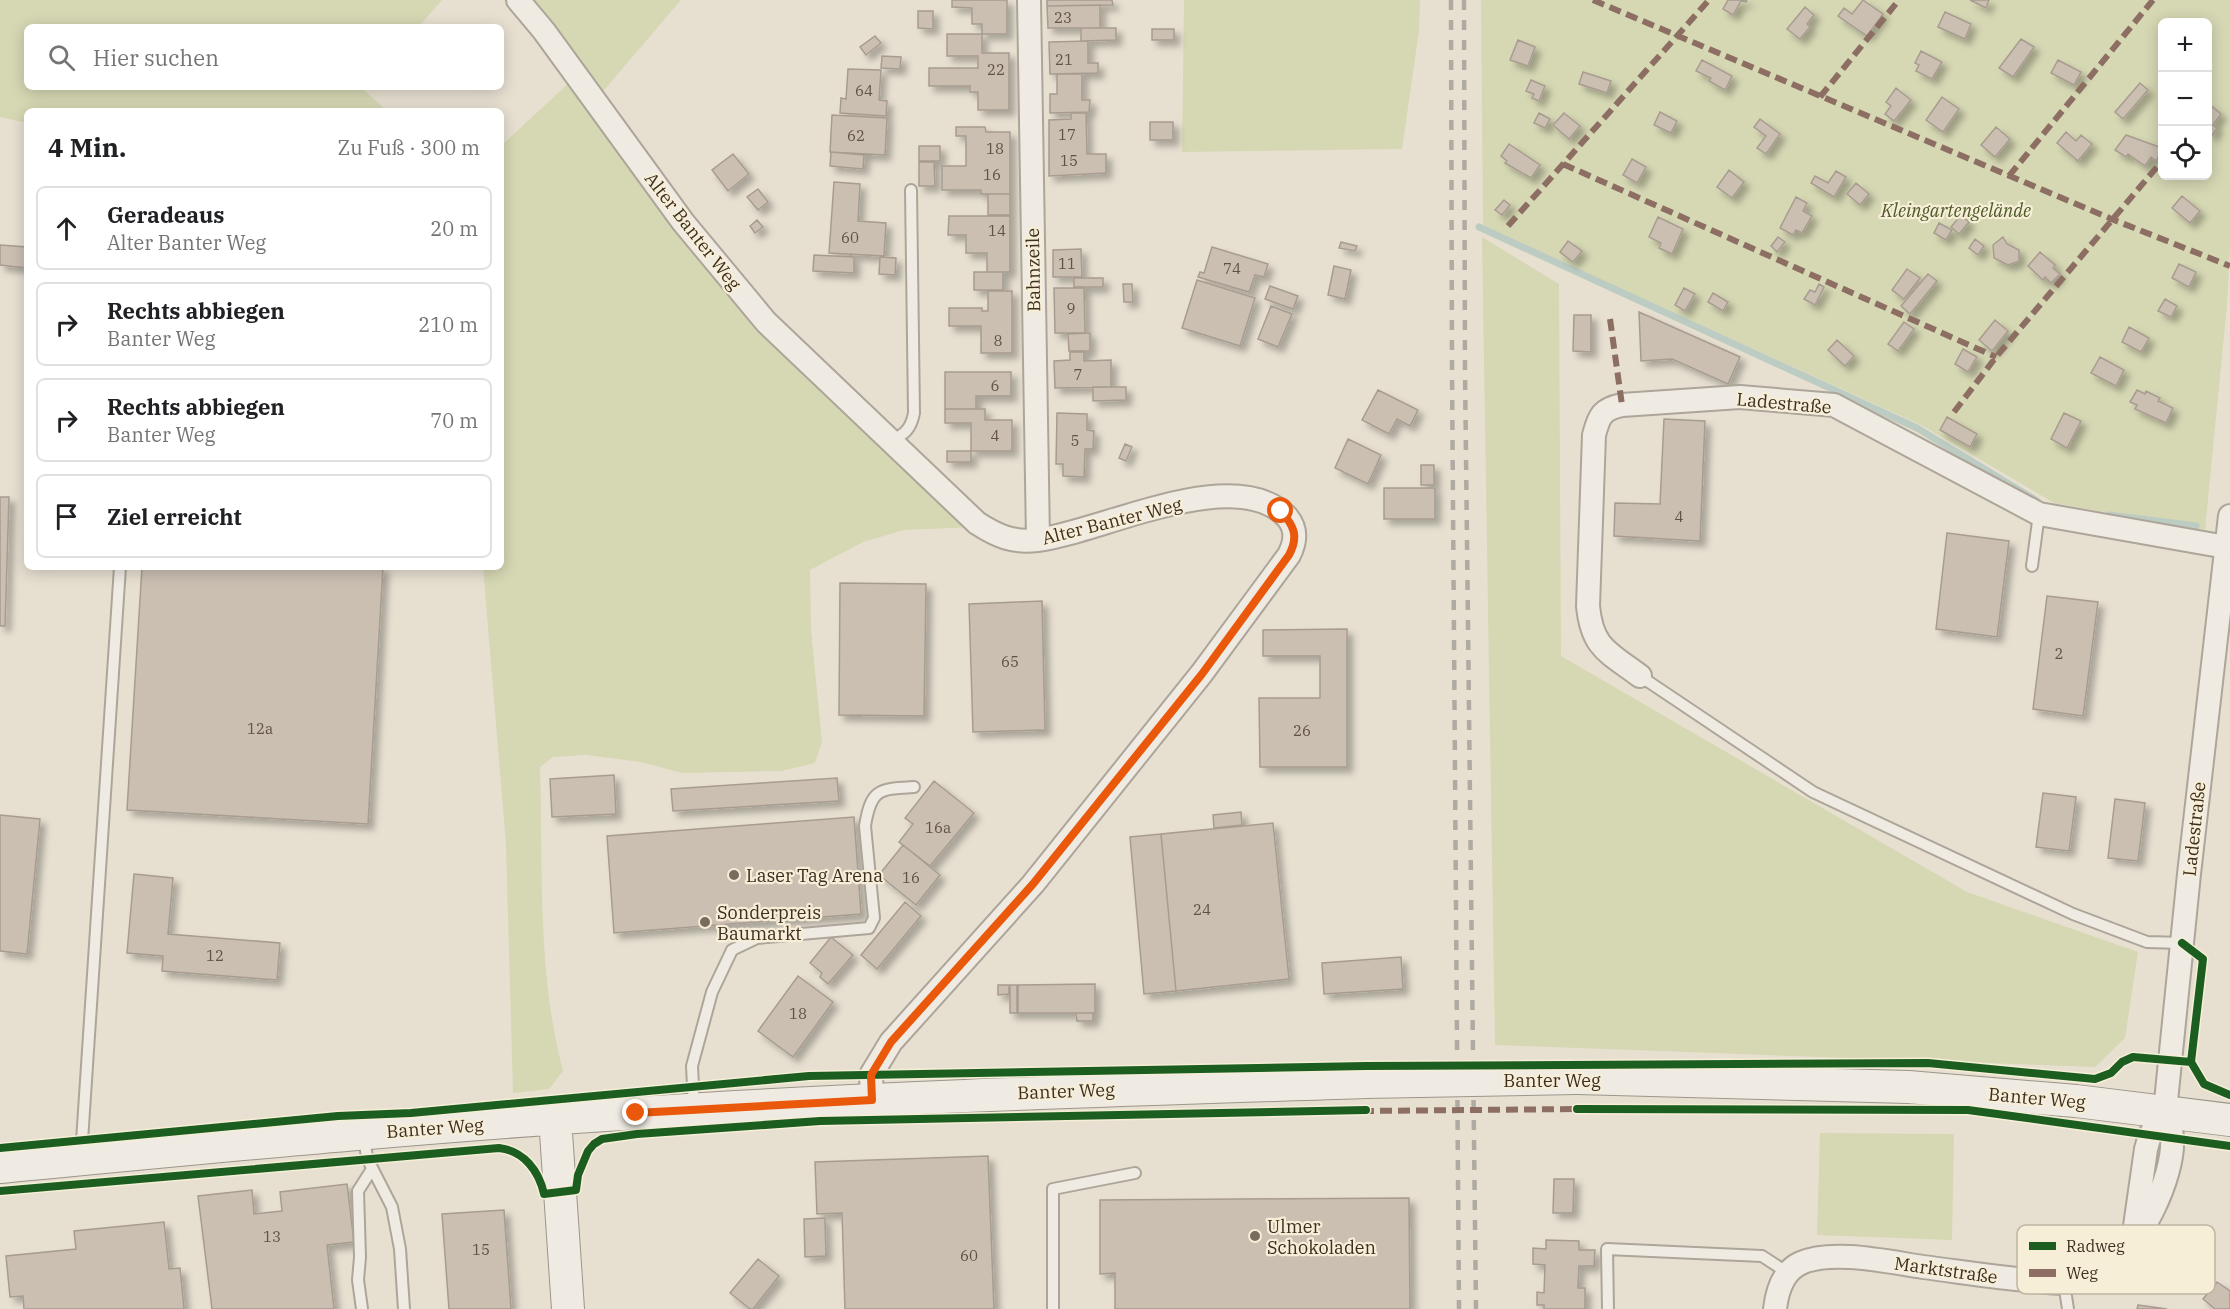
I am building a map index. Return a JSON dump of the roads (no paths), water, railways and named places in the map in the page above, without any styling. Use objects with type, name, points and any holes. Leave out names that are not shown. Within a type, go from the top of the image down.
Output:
[{"type":"street","name":"Alter Banter Weg","points":[[518,0],[551,40],[683,222],[766,322],[977,523],[1007,540],[1038,540],[1086,529],[1160,506],[1203,498],[1231,497],[1266,502],[1281,511],[1291,522],[1295,534],[1295,544],[1289,555],[1202,674],[1033,884],[891,1042],[871,1075],[872,1100]]},
{"type":"street","name":"Bahnzeile","points":[[1029,0],[1038,540]]},
{"type":"street","name":"Ladestraße","points":[[1640,676],[1601,647],[1590,628],[1588,606],[1594,435],[1599,417],[1610,408],[1622,405],[1740,397],[1834,405],[2039,514],[2226,547]]},
{"type":"street","name":"Ladestraße","points":[[2165,1111],[2182,943],[2222,649],[2226,547],[2230,516]]},
{"type":"street","name":"Banter Weg","points":[[0,1167],[364,1133],[694,1109],[1016,1093],[1366,1082],[1577,1078],[1908,1087],[2076,1101],[2230,1120]]},
{"type":"street","name":"Marktstraße","points":[[2135,1225],[2146,1149],[2150,1135],[2165,1111]]},
{"type":"street","points":[[555,1118],[568,1309]]},
{"type":"street","name":"Marktstraße","points":[[1788,1273],[1799,1264],[1814,1259],[1851,1257],[2017,1278]]},
{"type":"street","points":[[1775,1309],[1777,1294],[1788,1273]]},
{"type":"lane","points":[[891,441],[903,435],[912,425],[914,413],[911,190]]},
{"type":"lane","points":[[2032,566],[2039,514]]},
{"type":"lane","points":[[81,1160],[120,570]]},
{"type":"lane","points":[[1640,676],[1813,792],[2073,914],[2147,942],[2182,943]]},
{"type":"lane","points":[[694,1109],[692,1066],[712,992],[732,950],[757,938],[869,928],[874,918],[865,826],[867,812],[875,796],[880,792],[891,788],[914,788]]},
{"type":"lane","points":[[364,1133],[372,1169],[392,1208],[400,1249],[404,1309]]},
{"type":"lane","points":[[362,1309],[358,1280],[360,1257],[358,1191],[372,1169]]},
{"type":"lane","points":[[1053,1309],[1053,1189],[1135,1173]]},
{"type":"lane","points":[[1608,1309],[1607,1249],[1762,1256],[1788,1273]]},
{"type":"lane","points":[[2066,1294],[2068,1309]]},
{"type":"waterway","points":[[1479,227],[1917,428],[2037,501]]},
{"type":"waterway","points":[[2109,515],[2196,526]]},
{"type":"railway","points":[[1451,0],[1459,1309]]},
{"type":"railway","points":[[1464,0],[1465,370],[1476,1309]]},
{"type":"place","name":"Laser Tag Arena","points":[[734,875]]},
{"type":"place","name":"Sonderpreis Baumarkt","points":[[705,922]]},
{"type":"place","name":"Ulmer Schokoladen","points":[[1255,1236]]},
{"type":"park label","name":"Kleingartengelände","points":[[1956,210]]}]
